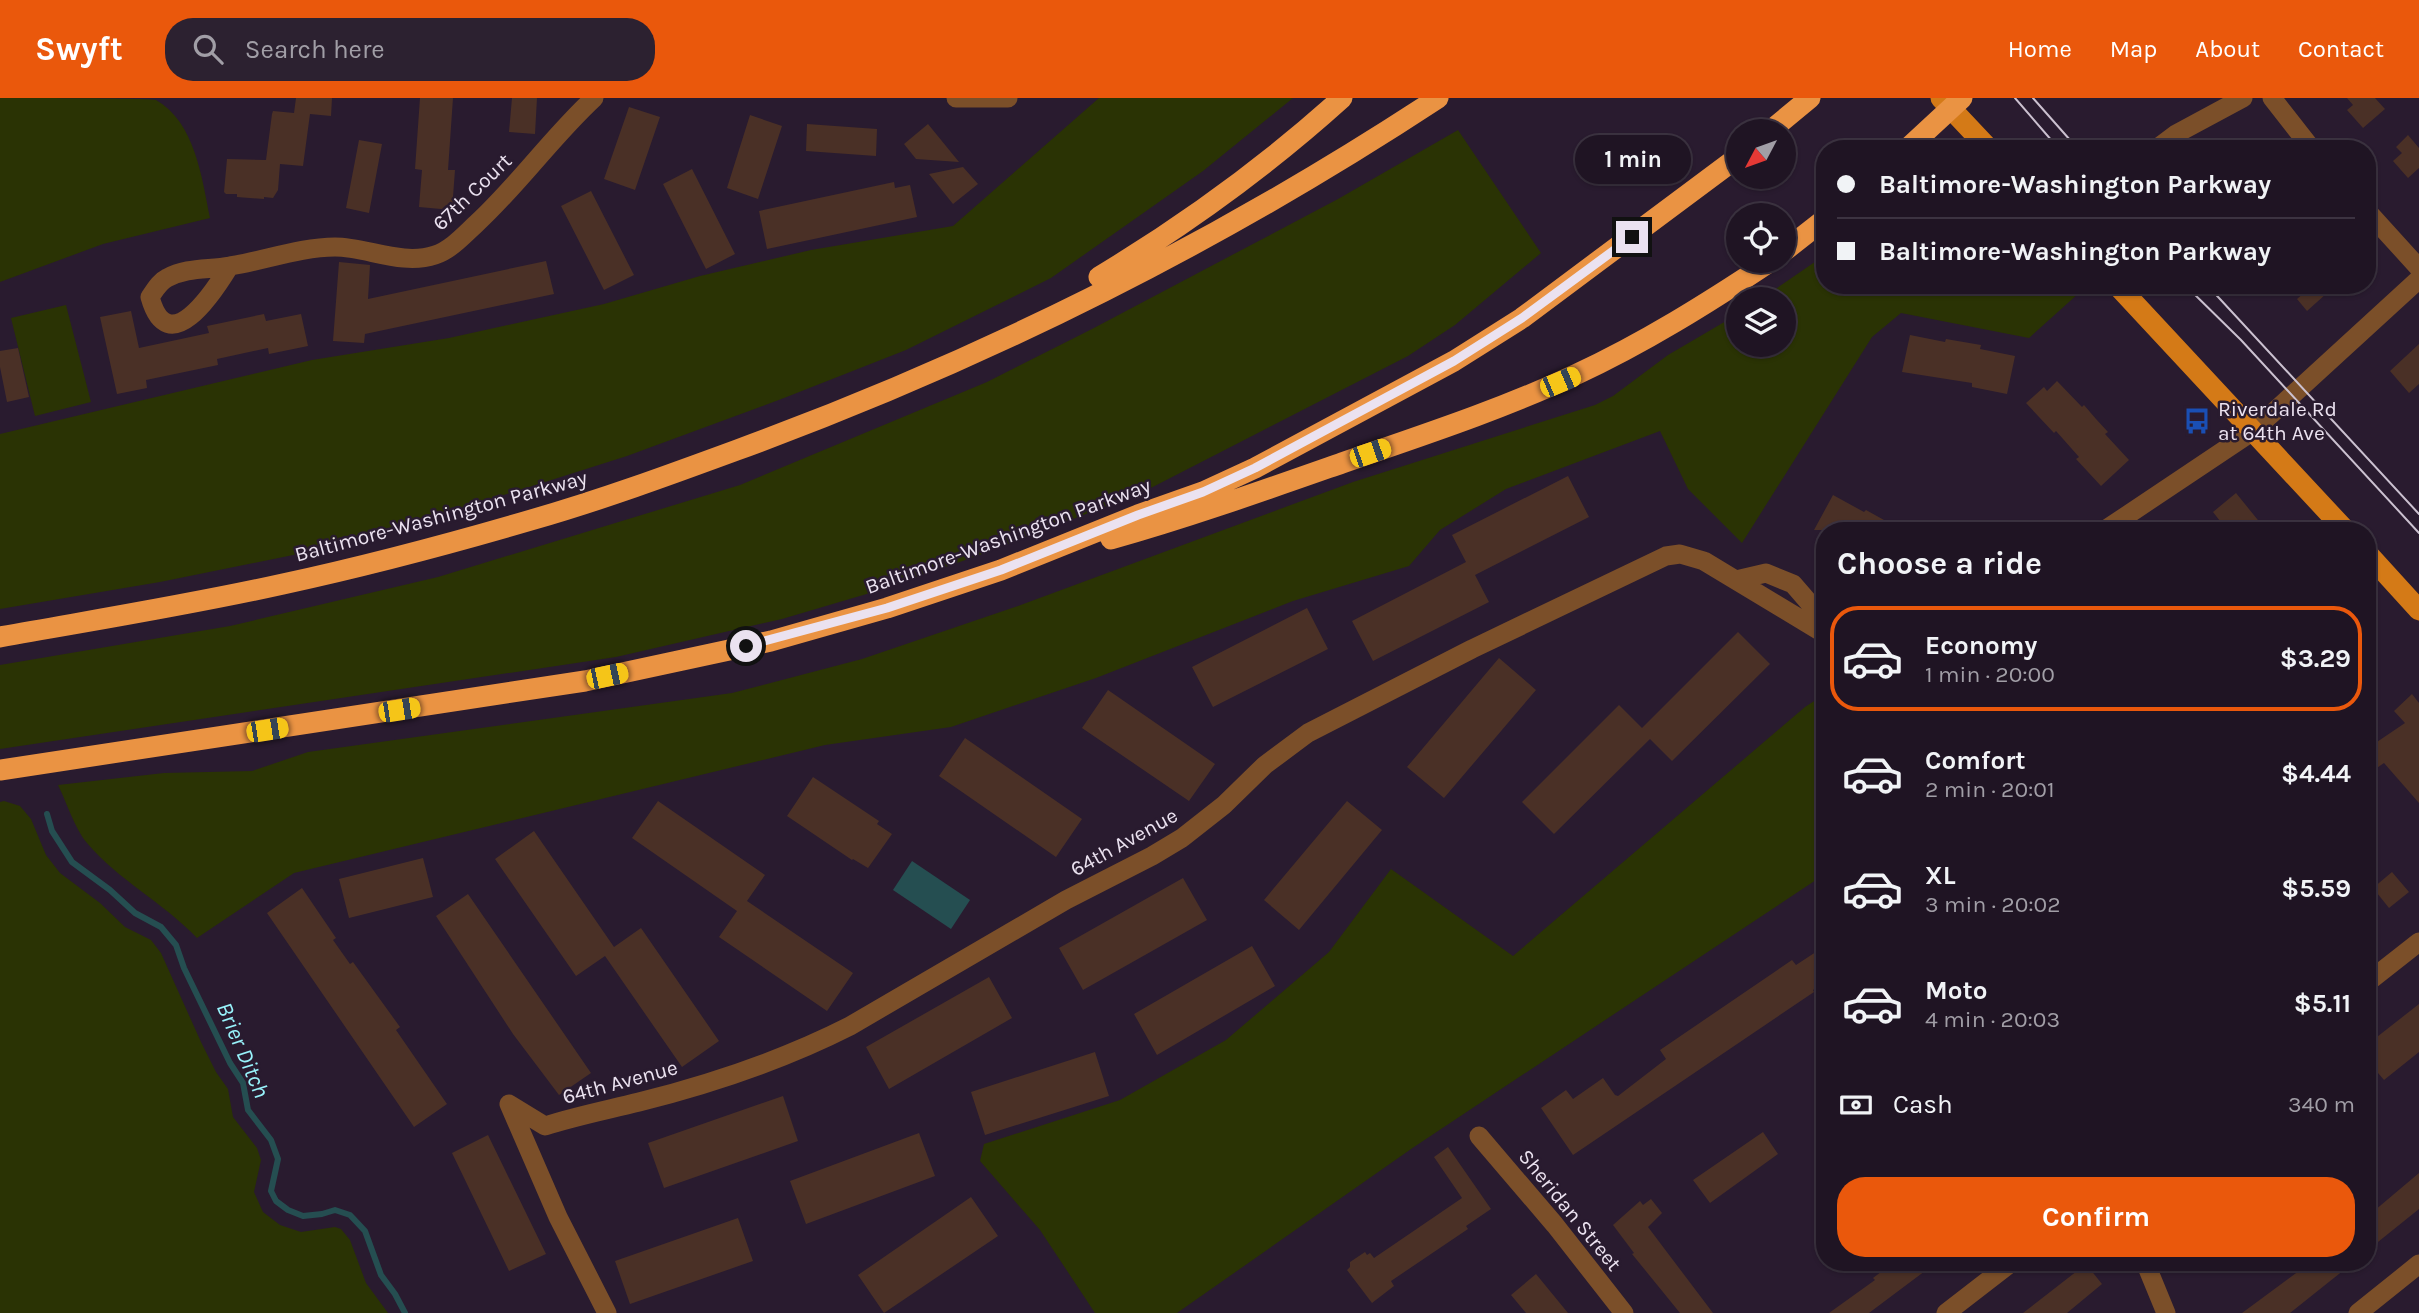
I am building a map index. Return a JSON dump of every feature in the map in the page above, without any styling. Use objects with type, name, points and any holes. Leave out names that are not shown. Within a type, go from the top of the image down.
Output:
[{"type":"highway","points":[[982,349],[1159,241],[1277,152],[1342,98]]},
{"type":"highway","name":"Baltimore-Washington Parkway","points":[[0,637],[163,609],[410,554],[536,519],[663,478],[906,384],[982,349],[1233,224],[1330,167],[1438,98]]},
{"type":"highway","points":[[1785,119],[1810,98]]},
{"type":"highway","points":[[1915,140],[1951,102]]},
{"type":"highway","name":"Baltimore-Washington Parkway","points":[[0,770],[584,681],[771,640],[887,608],[1001,570],[1203,492],[1255,468],[1454,361],[1522,318],[1726,166]]},
{"type":"highway","points":[[1796,242],[1816,226]]},
{"type":"highway","points":[[1001,570],[1177,520],[1503,406],[1575,375],[1647,339],[1754,273]]},
{"type":"main road","points":[[1951,102],[1982,140]]},
{"type":"main road","points":[[2125,294],[2338,522]]},
{"type":"main road","points":[[2376,563],[2419,610]]},
{"type":"street","name":"67th Court","points":[[229,267],[335,247],[389,256],[416,258],[435,255],[458,241],[489,212],[576,114],[594,98]]},
{"type":"street","points":[[956,98],[1008,98]]},
{"type":"street","points":[[2168,140],[2243,98]]},
{"type":"street","points":[[2272,98],[2305,140]]},
{"type":"street","points":[[2376,221],[2419,268]]},
{"type":"street","points":[[2117,522],[2253,430],[2419,279]]},
{"type":"street","name":"64th Avenue","points":[[607,1313],[558,1217],[509,1104],[545,1126],[722,1077],[815,1044],[1066,900],[1182,838],[1224,805],[1265,765],[1308,733],[1472,649],[1666,556],[1680,554],[1704,561],[1816,629]]},
{"type":"street","points":[[1736,580],[1766,573],[1793,584],[1816,611]]},
{"type":"street","points":[[2376,976],[2419,942]]},
{"type":"street","name":"Sheridan Street","points":[[1479,1136],[1555,1225],[1624,1313]]},
{"type":"street","points":[[2358,1313],[2419,1264]]},
{"type":"street","points":[[1946,1313],[2000,1271]]},
{"type":"street","points":[[2149,1271],[2166,1313]]},
{"type":"green space","points":[[0,98],[156,100],[180,122],[188,136],[200,169],[210,218],[103,244],[0,282]]},
{"type":"green space","points":[[1099,98],[1293,98],[1203,171],[1051,278],[906,350],[627,456],[485,501],[303,553],[160,582],[0,609],[0,434],[312,360],[449,338],[604,304],[700,276],[811,250],[953,226]]},
{"type":"green space","points":[[1458,130],[1541,253],[1455,325],[1408,356],[1143,492],[977,556],[870,593],[782,619],[616,657],[0,749],[0,665],[230,626],[438,577],[740,485],[987,382],[1338,199]]},
{"type":"green space","points":[[1816,261],[1816,294],[2078,294],[2029,338],[1901,313],[1872,337],[1742,543],[1688,489],[1660,431],[1506,489],[1440,530],[1409,566],[1293,601],[1096,678],[951,727],[825,745],[294,873],[197,938],[113,869],[87,843],[58,785],[164,773],[252,771],[308,752],[732,693],[862,659],[1015,607],[1353,482],[1595,405],[1613,396],[1668,355],[1726,321],[1726,357],[1796,357],[1796,287],[1778,287]]},
{"type":"green space","points":[[66,305],[91,402],[35,416],[11,318]]},
{"type":"green space","points":[[1816,700],[1816,880],[1414,1147],[1177,1313],[1095,1313],[1040,1230],[980,1161],[984,1144],[1120,1100],[1226,1040],[1329,952],[1391,869],[1513,956]]},
{"type":"green space","points":[[0,802],[20,806],[31,819],[46,855],[60,873],[100,903],[125,927],[151,940],[161,953],[201,1042],[228,1089],[233,1117],[257,1148],[261,1160],[254,1192],[263,1212],[280,1225],[301,1232],[335,1227],[341,1229],[350,1240],[366,1283],[388,1313],[0,1313]]},
{"type":"shaded area","points":[[912,861],[970,900],[951,929],[893,890]]},
{"type":"building","points":[[296,98],[332,98],[331,116],[310,114],[303,166],[280,164],[278,190],[273,198],[226,194],[227,159],[266,160],[273,111],[294,113]]},
{"type":"building","points":[[420,98],[453,98],[448,170],[455,170],[452,210],[419,207],[422,170],[415,169]]},
{"type":"building","points":[[512,98],[537,98],[535,134],[509,132]]},
{"type":"building","points":[[2347,98],[2375,98],[2385,109],[2363,128],[2347,110],[2353,105]]},
{"type":"building","points":[[629,107],[660,117],[635,190],[604,179]]},
{"type":"building","points":[[750,115],[782,126],[758,199],[727,188]]},
{"type":"building","points":[[807,124],[877,129],[876,156],[806,151]]},
{"type":"building","points":[[928,124],[959,162],[916,159],[904,144]]},
{"type":"building","points":[[2408,135],[2419,148],[2419,168],[2408,178],[2393,161],[2402,153],[2396,147]]},
{"type":"building","points":[[359,140],[382,144],[369,213],[346,208]]},
{"type":"building","points":[[963,167],[978,184],[953,204],[929,174]]},
{"type":"building","points":[[692,169],[735,254],[706,269],[663,184]]},
{"type":"building","points":[[894,182],[895,188],[910,185],[917,217],[767,249],[759,211]]},
{"type":"building","points":[[591,191],[634,275],[604,290],[561,206]]},
{"type":"building","points":[[546,261],[554,294],[365,334],[364,343],[333,341],[339,262],[370,265],[368,299]]},
{"type":"building","points":[[2303,294],[2326,294],[2307,311],[2297,299]]},
{"type":"building","points":[[131,311],[139,348],[209,333],[207,326],[264,314],[266,321],[301,314],[308,346],[269,354],[268,348],[217,359],[218,365],[146,380],[147,388],[117,394],[100,317]]},
{"type":"building","points":[[1910,335],[1981,345],[1980,349],[2015,356],[2007,394],[1972,387],[1972,383],[1902,372]]},
{"type":"building","points":[[2419,344],[2419,384],[2409,393],[2390,371]]},
{"type":"building","points":[[18,348],[29,397],[7,402],[0,367],[0,351]]},
{"type":"building","points":[[2057,381],[2082,407],[2084,405],[2108,432],[2105,434],[2129,460],[2101,486],[2076,459],[2079,457],[2056,431],[2054,433],[2026,403],[2044,387],[2047,391]]},
{"type":"building","points":[[1568,476],[1589,517],[1475,575],[1489,602],[1373,661],[1352,621],[1466,562],[1452,535]]},
{"type":"building","points":[[2236,493],[2260,522],[2221,522],[2213,512]]},
{"type":"building","points":[[1833,495],[1888,522],[1818,522]]},
{"type":"building","points":[[1307,608],[1328,649],[1213,707],[1192,667]]},
{"type":"building","points":[[1738,632],[1770,664],[1672,761],[1650,739],[1554,834],[1522,802],[1619,705],[1642,728]]},
{"type":"building","points":[[1499,658],[1536,690],[1444,798],[1407,767]]},
{"type":"building","points":[[1108,690],[1215,764],[1189,801],[1082,728]]},
{"type":"building","points":[[2412,694],[2419,703],[2419,803],[2384,763],[2376,768],[2376,743],[2405,723],[2394,711]]},
{"type":"building","points":[[965,738],[1082,819],[1056,857],[939,776]]},
{"type":"building","points":[[813,777],[879,821],[877,824],[892,834],[868,868],[787,816]]},
{"type":"building","points":[[658,801],[765,875],[747,901],[853,973],[827,1011],[719,937],[737,911],[632,838]]},
{"type":"building","points":[[1347,801],[1382,830],[1299,930],[1264,900]]},
{"type":"building","points":[[534,831],[614,947],[641,928],[719,1041],[682,1067],[605,956],[576,976],[495,859]]},
{"type":"building","points":[[423,858],[433,897],[349,918],[339,879]]},
{"type":"building","points":[[2392,872],[2409,892],[2389,908],[2376,892],[2376,885]]},
{"type":"building","points":[[1183,878],[1207,920],[1083,990],[1059,948]]},
{"type":"building","points":[[302,888],[336,938],[333,940],[350,964],[353,962],[400,1027],[396,1030],[447,1104],[414,1127],[267,913]]},
{"type":"building","points":[[468,894],[591,1073],[559,1095],[513,1034],[436,916]]},
{"type":"building","points":[[1252,946],[1275,986],[1157,1055],[1134,1014]]},
{"type":"building","points":[[1816,952],[1814,992],[1573,1155],[1541,1108],[1566,1090],[1573,1099],[1603,1078],[1618,1096],[1666,1059],[1660,1050],[1792,960],[1796,965]]},
{"type":"building","points":[[989,977],[1012,1018],[889,1089],[866,1047]]},
{"type":"building","points":[[2419,1004],[2419,1052],[2384,1080],[2378,1073],[2376,1075],[2376,1038]]},
{"type":"building","points":[[1095,1052],[1109,1096],[985,1135],[971,1092]]},
{"type":"building","points":[[783,1096],[798,1141],[664,1188],[648,1143]]},
{"type":"building","points":[[1763,1132],[1778,1154],[1710,1203],[1693,1180]]},
{"type":"building","points":[[919,1133],[935,1176],[806,1224],[790,1181]]},
{"type":"building","points":[[488,1135],[546,1254],[509,1271],[452,1153]]},
{"type":"building","points":[[1448,1147],[1491,1209],[1466,1226],[1468,1229],[1391,1281],[1394,1286],[1372,1303],[1347,1270],[1350,1262],[1365,1252],[1374,1258],[1462,1198],[1434,1157]]},
{"type":"building","points":[[2419,1173],[2419,1209],[2376,1244],[2376,1209]]},
{"type":"building","points":[[971,1197],[998,1236],[884,1313],[858,1275]]},
{"type":"building","points":[[1651,1199],[1662,1213],[1648,1227],[1713,1313],[1680,1313],[1632,1254],[1634,1253],[1613,1225],[1640,1201],[1643,1205]]},
{"type":"building","points":[[738,1218],[753,1261],[630,1304],[615,1261]]},
{"type":"building","points":[[1882,1271],[1925,1271],[1869,1313],[1829,1313],[1875,1280],[1873,1278]]},
{"type":"building","points":[[2077,1271],[2092,1271],[2102,1284],[2067,1313],[2023,1313]]},
{"type":"building","points":[[2299,1271],[2343,1271],[2290,1313],[2242,1313]]},
{"type":"building","points":[[1536,1274],[1568,1313],[1526,1313],[1511,1295]]},
{"type":"waterway","name":"Brier Ditch","points":[[47,814],[52,831],[72,862],[110,890],[135,913],[161,927],[176,945],[184,968],[230,1063],[243,1083],[248,1110],[271,1140],[278,1159],[271,1191],[276,1201],[303,1216],[335,1210],[350,1215],[365,1231],[381,1275],[405,1313]]},
{"type":"tram line","points":[[2015,98],[2051,140]]},
{"type":"tram line","points":[[2033,98],[2070,140]]},
{"type":"tram line","points":[[2194,294],[2241,340],[2419,533]]},
{"type":"tram line","points":[[2215,294],[2419,514]]},
{"type":"place","name":"Riverdale Rd at 64th Ave","points":[[2197,421]]},
{"type":"route","points":[[746,646],[887,608],[1001,570],[1203,492],[1255,468],[1454,361],[1522,318],[1632,237]]}]
